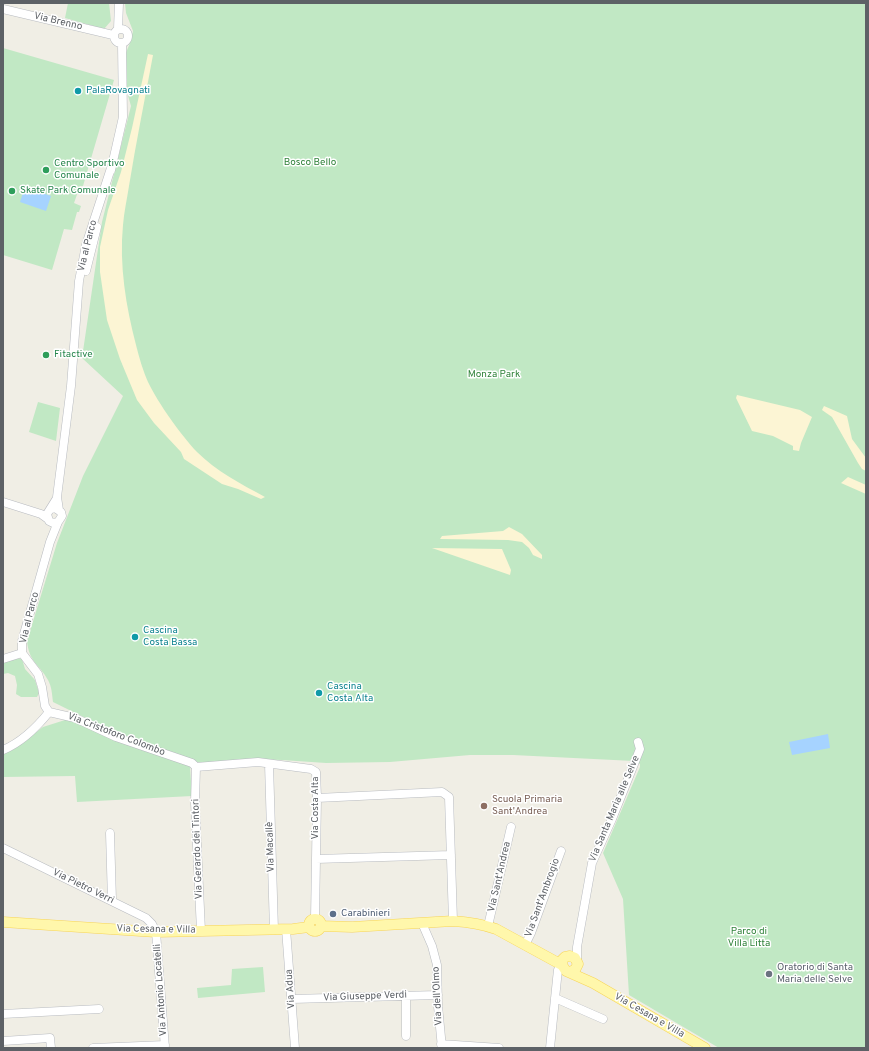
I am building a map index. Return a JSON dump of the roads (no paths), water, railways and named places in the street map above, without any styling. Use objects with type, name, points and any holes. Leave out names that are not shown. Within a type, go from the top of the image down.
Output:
[{"type":"main road","name":"Via Cesana e Villa","points":[[3,922],[156,932],[274,930],[315,924],[352,926],[453,921],[469,922],[488,926],[547,957],[569,964],[593,984],[705,1048]]},
{"type":"street","points":[[116,32],[123,29],[128,34],[126,41],[122,44],[116,43],[114,39],[119,3]]},
{"type":"street","name":"Via Brenno","points":[[3,9],[116,32]]},
{"type":"street","name":"Via al Parco","points":[[50,542],[51,514],[57,497],[67,424],[79,281],[85,253],[112,165],[123,117],[122,44]]},
{"type":"street","points":[[3,502],[41,514],[51,514],[53,523],[58,522]]},
{"type":"street","name":"Via al Parco","points":[[51,514],[62,516],[50,542],[22,641],[22,653],[38,674],[45,706],[53,713]]},
{"type":"street","points":[[3,659],[22,653]]},
{"type":"street","points":[[3,750],[13,746],[53,713]]},
{"type":"street","name":"Via Cristoforo Colombo","points":[[53,713],[75,718],[116,737],[192,763],[196,767]]},
{"type":"street","name":"Via Santa Maria alle Selve","points":[[550,1048],[558,970],[569,964],[577,947],[592,863],[632,771],[640,749],[638,742]]},
{"type":"street","name":"Via Costa Alta","points":[[196,767],[258,762],[311,769],[316,772],[315,924]]},
{"type":"street","name":"Via Macallè","points":[[269,764],[274,930]]},
{"type":"street","name":"Via Gerardo dei Tintori","points":[[196,767],[196,810],[201,931]]},
{"type":"street","points":[[317,798],[442,792],[449,797],[453,921]]},
{"type":"street","name":"Via Sant'Andrea","points":[[488,926],[511,827]]},
{"type":"street","points":[[110,833],[112,901]]},
{"type":"street","name":"Via Pietro Verri","points":[[3,848],[146,918],[152,924],[156,932]]},
{"type":"street","name":"Via Sant'Ambrogio","points":[[525,945],[531,933],[561,851]]},
{"type":"street","points":[[316,859],[451,855]]},
{"type":"street","name":"Via dell'Olmo","points":[[422,923],[435,955],[437,965],[441,1046]]},
{"type":"street","name":"Via Adua","points":[[286,929],[295,1048]]},
{"type":"street","name":"Via Antonio Locatelli","points":[[156,932],[165,1046]]},
{"type":"street","points":[[406,995],[406,1036]]},
{"type":"street","name":"Via Giuseppe Verdi","points":[[292,999],[438,995]]},
{"type":"street","points":[[555,998],[603,1019]]},
{"type":"street","points":[[3,1014],[99,1009]]},
{"type":"street","points":[[3,1048],[3,1040],[50,1038],[51,1048]]},
{"type":"street","points":[[93,1048],[165,1046]]},
{"type":"street","points":[[441,1046],[499,1048]]},
{"type":"water","points":[[25,187],[51,196],[46,211],[20,202]]},
{"type":"water","points":[[828,734],[830,748],[792,755],[789,742]]},
{"type":"place","name":"PalaRovagnati","points":[[78,91]]},
{"type":"place","name":"Centro Sportivo Comunale","points":[[46,170]]},
{"type":"place","name":"Skate Park Comunale","points":[[12,191]]},
{"type":"place","name":"Fitactive","points":[[46,355]]},
{"type":"place","name":"Cascina Costa Bassa","points":[[135,637]]},
{"type":"place","name":"Cascina Costa Alta","points":[[319,693]]},
{"type":"place","name":"Scuola Primaria Sant'Andrea","points":[[484,806]]},
{"type":"place","name":"Carabinieri","points":[[333,914]]},
{"type":"place","name":"Oratorio di Santa Maria delle Selve","points":[[769,974]]},
{"type":"park label","name":"Bosco Bello","points":[[310,163]]},
{"type":"park label","name":"Monza Park","points":[[494,375]]},
{"type":"park label","name":"Parco di Villa Litta","points":[[749,938]]}]
